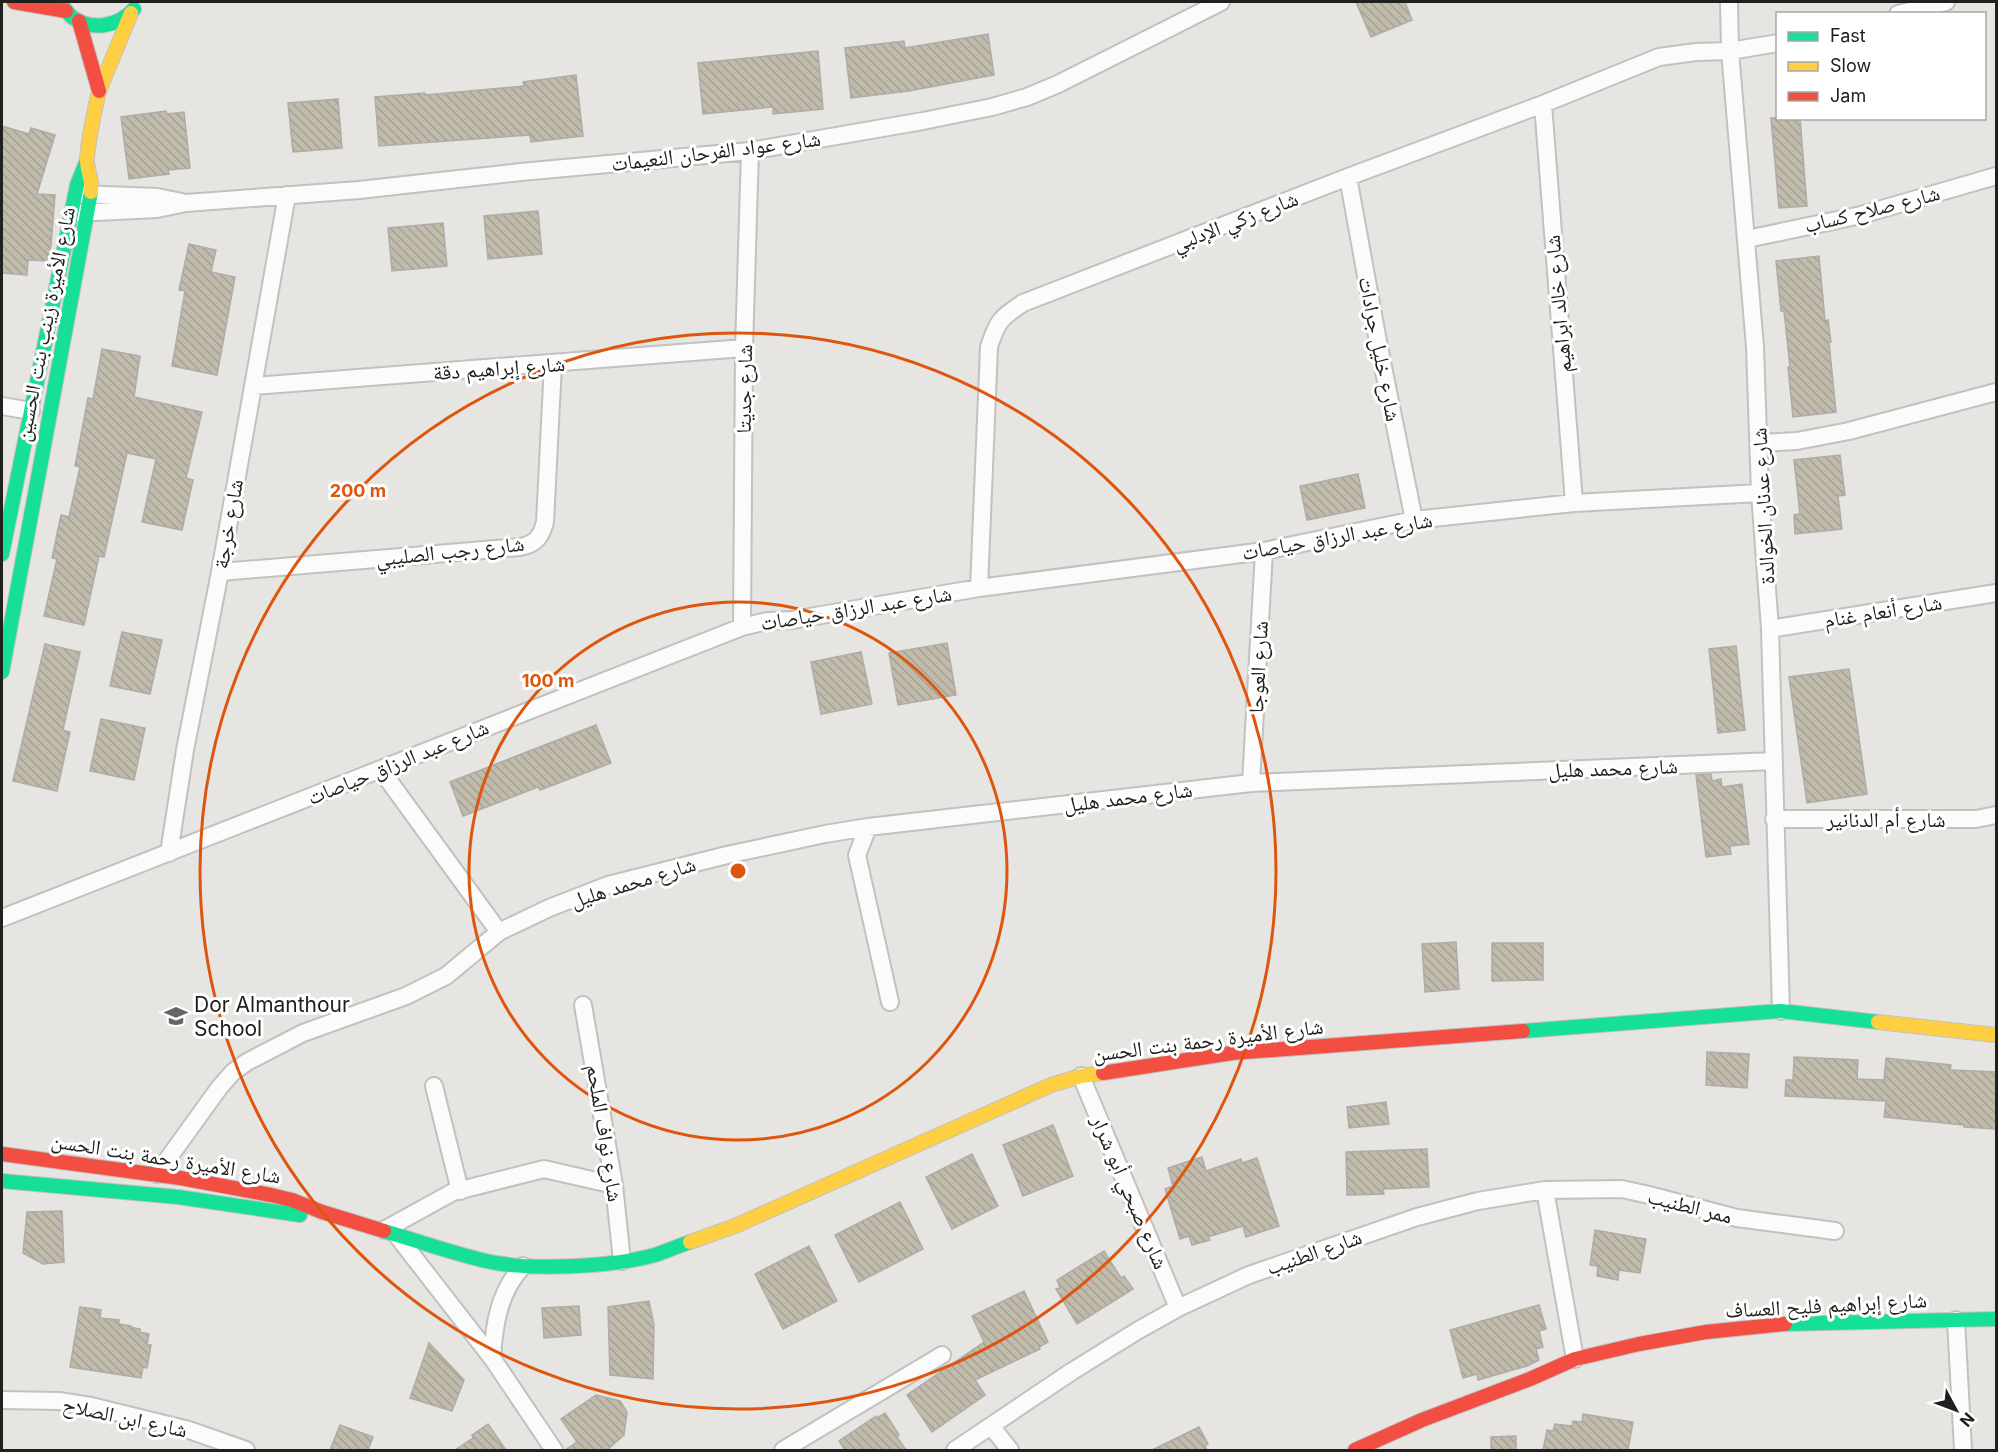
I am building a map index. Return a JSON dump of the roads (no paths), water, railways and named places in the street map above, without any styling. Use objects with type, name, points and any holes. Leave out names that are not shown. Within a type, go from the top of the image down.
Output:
[{"type":"street","points":[[14,2],[63,6],[79,21],[97,26],[115,23],[134,7]]},
{"type":"street","name":"شارع عواد الفرحان النعيمات","points":[[80,213],[164,208],[186,203],[359,190],[750,151],[923,121],[992,107],[1027,97],[1059,84],[1221,2]]},
{"type":"street","name":"شارع عدنان الخوالدة","points":[[1729,2],[1730,51],[1755,347],[1760,493],[1770,629],[1781,1011]]},
{"type":"street","points":[[1906,12],[1946,2]]},
{"type":"street","name":"شارع الأميرة زينب بنت الحسين","points":[[2,672],[5,626],[83,194],[91,177],[87,161],[99,91],[134,7]]},
{"type":"street","name":"شارع الأميرة زينب بنت الحسين","points":[[79,21],[99,91]]},
{"type":"street","name":"شارع زكي الإدلبي","points":[[979,588],[988,347],[996,325],[1008,313],[1023,303],[1543,104],[1659,57],[1696,52],[1730,51],[1776,43]]},
{"type":"street","name":"شارع خالد ابراهيم","points":[[1543,104],[1574,503]]},
{"type":"street","name":"شارع جديتا","points":[[742,627],[744,348],[750,151]]},
{"type":"street","name":"شارع صلاح كساب","points":[[1747,239],[1861,214],[1996,176]]},
{"type":"street","name":"شارع خليل جرادات","points":[[1348,177],[1414,520]]},
{"type":"street","name":"شارع عواد الفرحان النعيمات","points":[[83,194],[165,198],[186,203]]},
{"type":"street","name":"شارع خرجة","points":[[169,853],[185,750],[220,572],[287,195]]},
{"type":"street","name":"شارع الأميرة زينب بنت الحسين","points":[[2,554],[31,411],[80,213]]},
{"type":"street","name":"شارع إبراهيم دقة","points":[[253,386],[744,348]]},
{"type":"street","name":"شارع رجب الصليبي","points":[[220,572],[520,547],[536,541],[542,534],[545,522],[554,364]]},
{"type":"street","points":[[1759,442],[1797,441],[1849,431],[1996,392]]},
{"type":"street","points":[[2,406],[31,411]]},
{"type":"street","name":"شارع عبد الرزاق حياصات","points":[[2,918],[742,627],[767,621],[792,620],[979,588],[1264,551],[1414,520],[1574,503],[1760,493]]},
{"type":"street","name":"شارع العوجا","points":[[1251,783],[1264,551]]},
{"type":"street","name":"شارع أنعام غنام","points":[[1770,629],[1996,593]]},
{"type":"street","name":"شارع محمد هليل","points":[[157,1174],[219,1088],[247,1062],[303,1033],[406,996],[446,976],[499,932],[549,908],[608,885],[727,855],[868,827],[1251,783],[1774,761]]},
{"type":"street","points":[[381,770],[499,932]]},
{"type":"street","name":"شارع أم الدنانير","points":[[1774,819],[1976,819],[1996,815]]},
{"type":"street","points":[[868,827],[856,855],[890,1002]]},
{"type":"street","name":"شارع نواف الملحم","points":[[583,1005],[614,1185],[622,1261]]},
{"type":"street","name":"شارع الأميرة رحمة بنت الحسن","points":[[6,1153],[157,1174],[303,1202],[322,1212],[486,1261],[523,1266],[572,1266],[622,1261],[654,1254],[735,1226],[1023,1097],[1051,1085],[1082,1076],[1232,1053],[1781,1011],[1996,1035]]},
{"type":"street","name":"شارع صبحي أبو شرار","points":[[1082,1076],[1178,1308]]},
{"type":"street","points":[[434,1086],[460,1191]]},
{"type":"street","points":[[554,1450],[492,1358],[390,1232],[453,1192],[544,1168],[614,1185]]},
{"type":"street","name":"شارع الأميرة رحمة بنت الحسن","points":[[2,1181],[178,1197],[304,1215],[322,1212]]},
{"type":"street","points":[[1545,1190],[1575,1359]]},
{"type":"street","name":"شارع الطنيب","points":[[955,1450],[1128,1336],[1178,1308],[1249,1275],[1417,1217],[1478,1201],[1545,1190]]},
{"type":"street","name":"ممر الطنيب","points":[[1545,1190],[1622,1190],[1737,1218],[1835,1231]]},
{"type":"street","points":[[492,1358],[494,1332],[502,1296],[513,1276],[523,1266]]},
{"type":"street","name":"شارع إبراهيم فليح العساف","points":[[1355,1450],[1422,1420],[1575,1359],[1639,1344],[1695,1334],[1794,1323],[1996,1318]]},
{"type":"street","points":[[1956,1320],[1963,1450]]},
{"type":"street","points":[[777,1447],[942,1355]]},
{"type":"street","name":"شارع ابن الصلاح","points":[[2,1400],[59,1401],[91,1406],[189,1430],[246,1450]]},
{"type":"street","points":[[991,1426],[1010,1450]]},
{"type":"place","name":"Dor Almanthour School","points":[[176,1016]]}]
